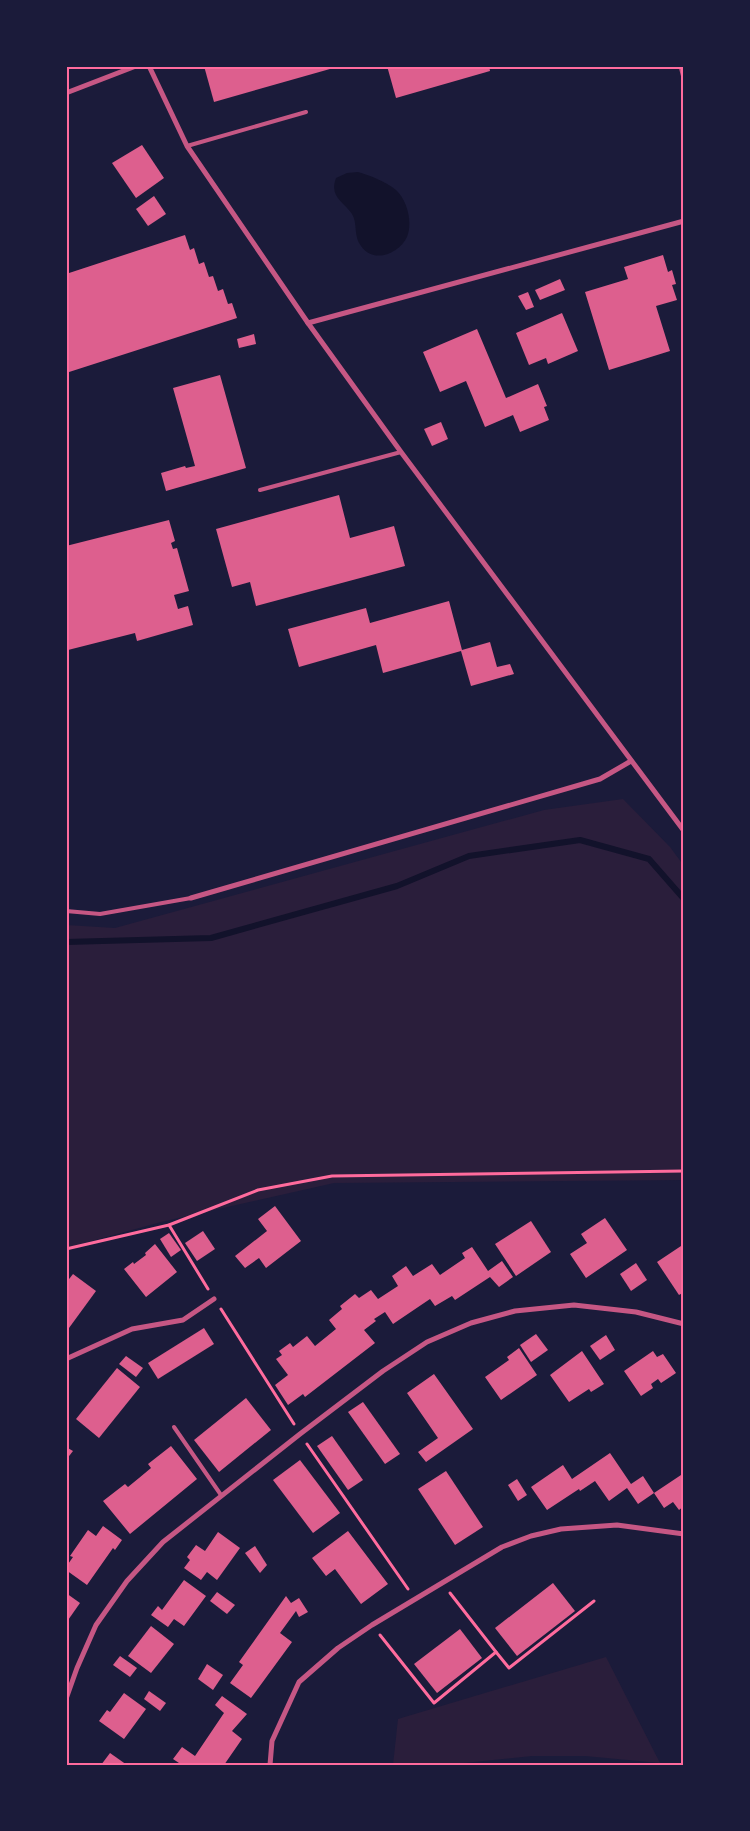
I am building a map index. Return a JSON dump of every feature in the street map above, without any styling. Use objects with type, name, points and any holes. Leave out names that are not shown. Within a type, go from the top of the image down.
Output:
[{"type":"street","points":[[66,93],[136,66]]},
{"type":"street","points":[[148,66],[187,146],[308,323],[401,452],[684,832]]},
{"type":"street","points":[[681,66],[684,78]]},
{"type":"street","points":[[308,323],[684,221]]},
{"type":"street","points":[[191,898],[600,779],[631,761]]},
{"type":"street","points":[[66,1359],[132,1329],[183,1320],[214,1299]]},
{"type":"street","points":[[66,1699],[96,1625],[127,1581],[163,1542],[221,1495],[383,1371],[427,1342],[471,1323],[515,1310],[574,1305],[636,1312],[684,1324]]},
{"type":"street","points":[[270,1765],[272,1741],[299,1682],[338,1648],[372,1625],[502,1547],[531,1536],[561,1529],[617,1525],[684,1534]]},
{"type":"lane","points":[[187,146],[306,112]]},
{"type":"lane","points":[[260,490],[401,452]]},
{"type":"lane","points":[[66,911],[100,914],[191,898]]},
{"type":"lane","points":[[174,1427],[221,1495]]},
{"type":"path","points":[[66,1248],[169,1225],[258,1190],[332,1176],[684,1170]]},
{"type":"path","points":[[169,1225],[300,1434],[415,1600]]},
{"type":"path","points":[[442,1583],[509,1668],[594,1601]]},
{"type":"path","points":[[372,1625],[434,1702],[496,1652]]},
{"type":"shaded area","points":[[358,172],[378,179],[392,187],[400,194],[406,205],[409,218],[407,237],[398,248],[386,255],[372,255],[361,246],[357,238],[354,218],[334,190],[336,178],[347,173]]},
{"type":"shaded area","points":[[623,799],[670,847],[684,866],[684,1180],[334,1183],[161,1222],[66,1248],[66,925],[115,928],[544,810]]},
{"type":"shaded area","points":[[606,1657],[660,1763],[585,1756],[532,1756],[445,1765],[393,1765],[398,1719]]},
{"type":"building","points":[[204,66],[337,66],[337,67],[214,102]]},
{"type":"building","points":[[387,66],[489,66],[490,71],[396,98]]},
{"type":"building","points":[[142,145],[164,178],[136,198],[112,163]]},
{"type":"building","points":[[154,196],[166,214],[148,226],[136,209]]},
{"type":"building","points":[[185,235],[190,250],[194,248],[199,264],[204,262],[209,277],[213,276],[218,291],[223,289],[228,304],[232,303],[237,318],[66,373],[66,274]]},
{"type":"building","points":[[663,255],[668,272],[672,270],[676,284],[672,285],[677,300],[656,306],[670,351],[609,370],[585,292],[628,279],[624,267]]},
{"type":"building","points":[[560,279],[565,290],[540,300],[535,290]]},
{"type":"building","points":[[528,292],[534,307],[526,310],[518,296]]},
{"type":"building","points":[[562,313],[578,351],[548,364],[546,358],[529,365],[516,333]]},
{"type":"building","points":[[477,329],[506,398],[538,384],[547,406],[544,407],[549,420],[520,432],[513,415],[485,427],[466,381],[440,392],[423,352]]},
{"type":"building","points":[[254,334],[256,344],[239,348],[237,339]]},
{"type":"building","points":[[220,375],[246,468],[166,491],[161,473],[185,466],[186,468],[195,466],[173,388]]},
{"type":"building","points":[[441,422],[448,439],[432,446],[424,429]]},
{"type":"building","points":[[339,495],[350,538],[394,526],[405,566],[256,606],[250,582],[232,587],[216,529]]},
{"type":"building","points":[[169,520],[175,541],[171,543],[173,549],[177,548],[189,591],[174,595],[178,609],[188,606],[193,625],[137,641],[135,633],[68,650],[66,546]]},
{"type":"building","points":[[449,601],[462,650],[490,642],[497,667],[510,664],[514,674],[471,686],[461,651],[383,673],[376,645],[299,667],[288,629],[366,608],[370,623]]},
{"type":"building","points":[[275,1206],[301,1241],[266,1268],[259,1258],[245,1268],[235,1256],[267,1231],[258,1219]]},
{"type":"building","points":[[605,1218],[627,1250],[586,1278],[570,1254],[587,1243],[581,1234]]},
{"type":"building","points":[[531,1221],[551,1252],[516,1276],[495,1244]]},
{"type":"building","points":[[203,1231],[215,1249],[197,1261],[185,1243]]},
{"type":"building","points":[[169,1233],[181,1250],[171,1257],[160,1239]]},
{"type":"building","points":[[155,1244],[177,1272],[146,1297],[124,1269],[146,1255],[145,1253]]},
{"type":"building","points":[[684,1244],[684,1292],[679,1295],[657,1262]]},
{"type":"building","points":[[472,1247],[488,1271],[502,1261],[513,1277],[499,1287],[490,1277],[455,1300],[452,1296],[435,1306],[430,1299],[393,1324],[385,1312],[374,1319],[376,1321],[364,1330],[375,1343],[305,1397],[303,1394],[288,1405],[275,1385],[288,1375],[276,1359],[282,1355],[279,1351],[290,1343],[293,1347],[307,1336],[315,1346],[336,1329],[329,1320],[342,1309],[340,1306],[355,1294],[359,1298],[371,1290],[378,1299],[398,1286],[392,1276],[406,1266],[413,1276],[432,1264],[440,1275],[465,1258],[462,1253]]},
{"type":"building","points":[[636,1263],[647,1280],[631,1291],[620,1274]]},
{"type":"building","points":[[73,1274],[96,1291],[69,1328],[66,1326],[66,1283]]},
{"type":"building","points":[[204,1328],[214,1344],[158,1379],[148,1363]]},
{"type":"building","points":[[536,1334],[548,1350],[531,1362],[520,1345]]},
{"type":"building","points":[[606,1335],[615,1350],[600,1360],[590,1346]]},
{"type":"building","points":[[519,1348],[537,1375],[501,1400],[485,1377],[509,1360],[507,1357]]},
{"type":"building","points":[[582,1351],[604,1384],[591,1392],[589,1389],[569,1402],[550,1375]]},
{"type":"building","points":[[653,1351],[657,1357],[663,1354],[676,1373],[661,1383],[658,1379],[651,1384],[653,1388],[641,1396],[624,1371]]},
{"type":"building","points":[[126,1356],[143,1368],[136,1377],[119,1364]]},
{"type":"building","points":[[117,1368],[140,1387],[99,1438],[76,1419]]},
{"type":"building","points":[[434,1374],[473,1429],[426,1462],[418,1452],[438,1438],[407,1393]]},
{"type":"building","points":[[246,1398],[271,1430],[219,1472],[194,1440]]},
{"type":"building","points":[[363,1402],[400,1454],[385,1464],[348,1412]]},
{"type":"building","points":[[332,1436],[363,1480],[348,1490],[317,1446]]},
{"type":"building","points":[[171,1446],[197,1479],[130,1534],[103,1501],[125,1484],[128,1487],[151,1468],[148,1464]]},
{"type":"building","points":[[66,1447],[73,1451],[66,1460]]},
{"type":"building","points":[[610,1453],[631,1484],[643,1476],[654,1493],[638,1504],[627,1488],[609,1501],[595,1481],[547,1510],[531,1487],[563,1465],[572,1479]]},
{"type":"building","points":[[300,1460],[340,1513],[313,1533],[273,1480]]},
{"type":"building","points":[[446,1471],[483,1527],[455,1545],[418,1489]]},
{"type":"building","points":[[684,1473],[684,1506],[679,1510],[673,1502],[664,1508],[654,1493]]},
{"type":"building","points":[[517,1479],[527,1495],[518,1501],[508,1485]]},
{"type":"building","points":[[103,1526],[122,1540],[115,1550],[113,1548],[87,1585],[66,1570],[66,1567],[73,1557],[70,1556],[88,1530],[96,1536]]},
{"type":"building","points":[[348,1531],[388,1584],[361,1604],[335,1569],[326,1576],[312,1558]]},
{"type":"building","points":[[218,1532],[240,1548],[217,1580],[207,1572],[201,1580],[184,1568],[190,1560],[187,1557],[196,1545],[205,1551]]},
{"type":"building","points":[[255,1546],[267,1565],[260,1573],[245,1553]]},
{"type":"building","points":[[184,1580],[206,1596],[184,1626],[174,1619],[168,1627],[151,1615],[158,1606],[162,1610]]},
{"type":"building","points":[[553,1583],[575,1611],[517,1656],[495,1628]]},
{"type":"building","points":[[217,1592],[235,1605],[227,1614],[210,1601]]},
{"type":"building","points":[[66,1593],[80,1603],[66,1623]]},
{"type":"building","points":[[286,1596],[291,1603],[299,1598],[308,1612],[299,1617],[296,1611],[280,1633],[292,1642],[251,1698],[230,1683],[243,1665],[239,1662]]},
{"type":"building","points":[[151,1626],[174,1644],[151,1673],[128,1656]]},
{"type":"building","points":[[460,1629],[482,1658],[437,1693],[414,1664]]},
{"type":"building","points":[[120,1656],[137,1668],[130,1677],[113,1665]]},
{"type":"building","points":[[207,1664],[223,1675],[213,1690],[198,1679]]},
{"type":"building","points":[[149,1691],[166,1703],[160,1711],[144,1699]]},
{"type":"building","points":[[124,1693],[146,1709],[124,1739],[99,1721],[107,1710],[110,1712]]},
{"type":"building","points":[[222,1696],[247,1714],[232,1731],[242,1739],[224,1765],[182,1765],[173,1759],[182,1747],[195,1756],[224,1713],[215,1705]]},
{"type":"building","points":[[110,1753],[127,1765],[101,1765]]},
{"type":"waterway","points":[[66,942],[211,938],[397,886],[469,856],[580,840],[649,859],[684,899]]}]
